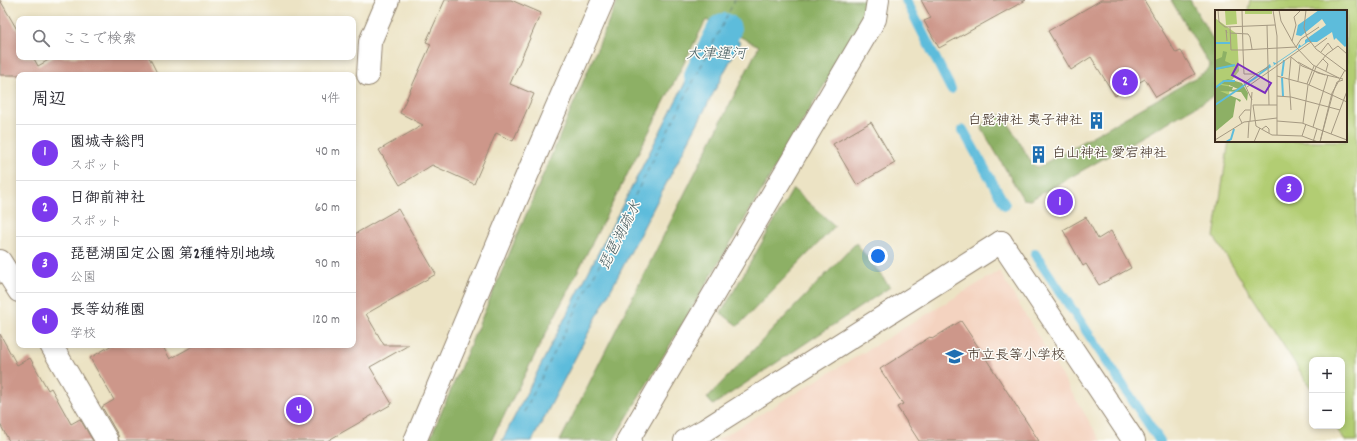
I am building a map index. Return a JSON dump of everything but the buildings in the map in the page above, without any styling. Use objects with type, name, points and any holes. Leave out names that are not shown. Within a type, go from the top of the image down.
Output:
[{"type":"street","points":[[368,76],[370,42],[388,0]]},
{"type":"street","points":[[415,441],[602,0]]},
{"type":"street","points":[[628,441],[875,19],[878,0]]},
{"type":"street","points":[[685,441],[705,430],[1001,242],[1134,441]]},
{"type":"street","points":[[52,348],[107,441]]},
{"type":"shaded area","name":"市立長等小学校","points":[[999,271],[1101,441],[716,441]]},
{"type":"green space","points":[[618,0],[868,0],[867,13],[613,441],[560,441],[759,46],[706,20],[491,441],[429,441]]},
{"type":"green space","points":[[1171,0],[1190,0],[1215,43],[1215,96],[1030,200],[1023,199],[982,129],[984,123],[998,115],[1004,116],[1033,165],[1038,167],[1207,71],[1210,66]]},
{"type":"green space","points":[[1250,0],[1357,0],[1357,441],[1345,441],[1337,429],[1345,429],[1345,357],[1309,357],[1309,385],[1214,237],[1229,142],[1347,142],[1347,10],[1248,10]]},
{"type":"green space","points":[[793,189],[835,226],[738,326],[721,313]]},
{"type":"green space","points":[[856,243],[890,287],[713,405],[707,398]]},
{"type":"water","name":"大津運河","points":[[712,30],[740,42],[532,441],[502,441]]},
{"type":"waterway","points":[[906,0],[951,89]]},
{"type":"waterway","name":"琵琶湖疏水","points":[[701,76],[724,30]]},
{"type":"waterway","points":[[963,130],[1005,205]]},
{"type":"waterway","points":[[1035,254],[1160,441]]},
{"type":"ferry route","points":[[524,412],[735,0]]},
{"type":"place","name":"日御前神社","points":[[1125,82]]},
{"type":"place","name":"白髭神社 夷子神社","points":[[1096,121]]},
{"type":"place","name":"白山神社 愛宕神社","points":[[1039,154]]},
{"type":"place","name":"琵琶湖国定公園 第2種特別地域","points":[[1289,189]]},
{"type":"place","name":"園城寺総門","points":[[1060,202]]},
{"type":"place","name":"市立長等小学校","points":[[954,356]]},
{"type":"place","name":"長等幼稚園","points":[[299,410]]}]
